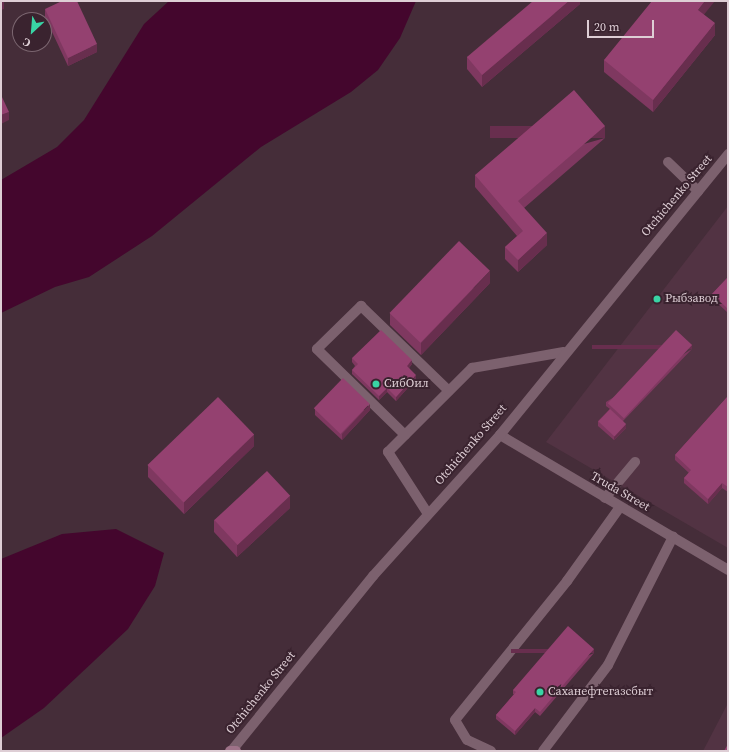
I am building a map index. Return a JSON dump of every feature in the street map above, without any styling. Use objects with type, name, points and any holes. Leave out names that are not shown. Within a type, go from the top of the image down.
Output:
[{"type":"street","name":"Otchichenko Street","points":[[233,750],[373,576],[500,435],[564,352],[728,154]]},
{"type":"street","points":[[668,162],[698,190]]},
{"type":"street","points":[[405,435],[317,350],[361,306],[449,390]]},
{"type":"street","points":[[428,514],[388,452],[472,368],[564,352]]},
{"type":"street","name":"Truda Street","points":[[500,435],[728,570]]},
{"type":"street","points":[[606,498],[635,462]]},
{"type":"street","points":[[491,751],[467,740],[455,720],[567,581],[620,507]]},
{"type":"street","points":[[543,751],[608,665],[672,537]]},
{"type":"shaded area","points":[[169,1],[416,1],[400,38],[378,70],[351,92],[261,147],[152,236],[89,277],[55,287],[1,313],[1,180],[57,147],[84,120],[144,24]]},
{"type":"shaded area","points":[[728,206],[728,548],[546,442]]},
{"type":"shaded area","points":[[116,529],[164,553],[155,586],[128,629],[44,708],[1,738],[1,559],[62,534]]},
{"type":"shaded area","points":[[728,703],[728,751],[703,751]]},
{"type":"building","points":[[62,1],[77,1],[97,44],[68,58],[52,24],[52,12],[46,12],[45,9]]},
{"type":"building","points":[[533,1],[569,1],[482,75],[467,57]]},
{"type":"building","points":[[652,1],[705,1],[698,10],[715,23],[653,100],[604,60]]},
{"type":"building","points":[[574,90],[605,126],[518,201],[547,233],[518,260],[505,247],[523,231],[475,175]]},
{"type":"building","points":[[1,95],[9,112],[1,115]]},
{"type":"building","points":[[459,241],[490,271],[420,343],[390,313]]},
{"type":"building","points":[[728,277],[728,309],[712,294]]},
{"type":"building","points":[[381,330],[412,360],[407,366],[416,375],[396,397],[387,388],[379,396],[352,370],[358,364],[352,358]]},
{"type":"building","points":[[676,330],[692,345],[624,418],[608,403]]},
{"type":"building","points":[[343,378],[370,404],[340,434],[314,408]]},
{"type":"building","points":[[728,396],[728,487],[722,483],[708,499],[684,478],[691,470],[675,455]]},
{"type":"building","points":[[218,397],[254,434],[184,502],[148,465]]},
{"type":"building","points":[[610,409],[626,424],[614,436],[598,421]]},
{"type":"building","points":[[267,471],[290,496],[238,545],[214,520]]},
{"type":"building","points":[[568,626],[594,649],[540,712],[535,708],[515,731],[496,715],[516,692],[513,690]]},
{"type":"building","points":[[728,744],[728,751],[724,751]]},
{"type":"place","name":"Рыбзавод","points":[[657,299]]},
{"type":"place","name":"СибОил","points":[[376,384]]},
{"type":"place","name":"Саханефтегазсбыт","points":[[540,692]]}]
